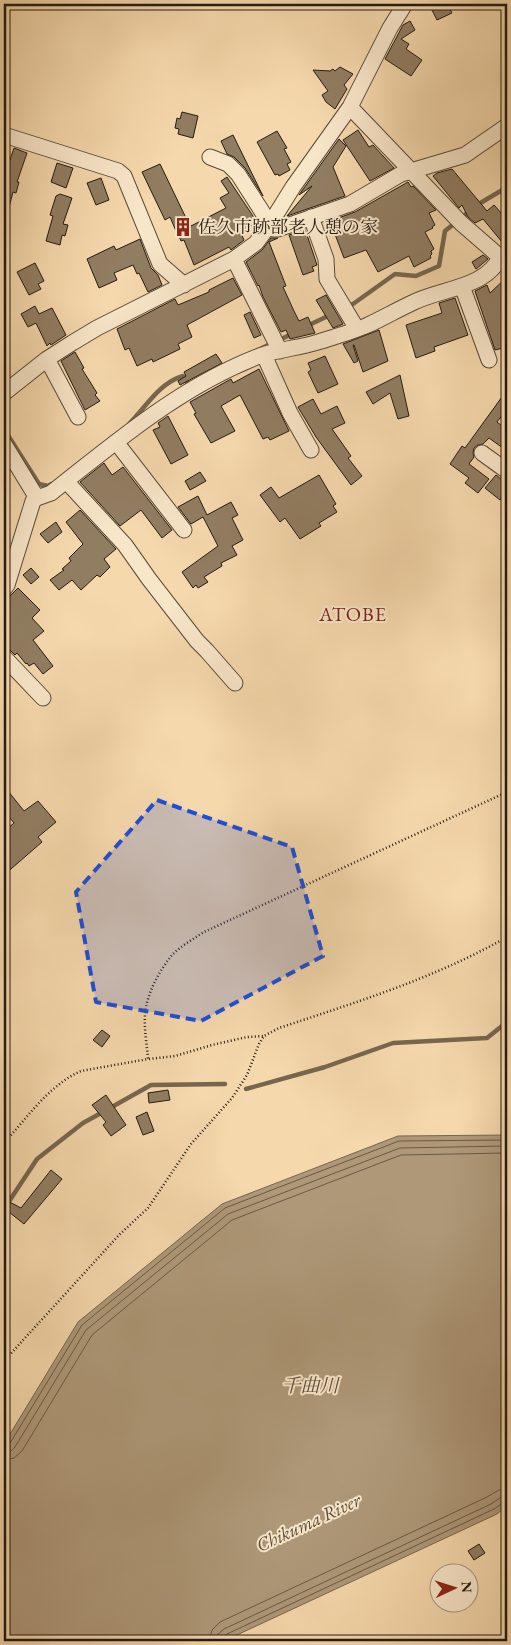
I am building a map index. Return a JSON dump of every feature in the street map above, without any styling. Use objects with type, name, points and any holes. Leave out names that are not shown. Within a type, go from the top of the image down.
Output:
[{"type":"street","points":[[4,392],[47,359],[97,328],[234,259],[256,243],[350,107],[383,41],[406,4]]},
{"type":"street","points":[[4,589],[7,585],[30,506],[37,498],[51,493],[158,410],[204,382],[264,355],[276,345],[317,343],[367,326],[421,298],[462,286],[480,278],[504,257],[458,219],[350,107]]},
{"type":"street","points":[[210,157],[228,164],[238,174],[270,224],[274,229],[278,229],[350,204],[401,174],[465,155],[507,126]]},
{"type":"street","points":[[4,135],[118,171],[124,176],[160,264],[184,285]]},
{"type":"street","points":[[312,217],[326,259],[327,279],[357,329]]},
{"type":"street","points":[[234,259],[276,345]]},
{"type":"street","points":[[462,286],[489,360]]},
{"type":"street","points":[[264,355],[290,413],[312,450]]},
{"type":"street","points":[[47,359],[78,417]]},
{"type":"street","points":[[116,442],[184,530]]},
{"type":"street","points":[[4,444],[37,498]]},
{"type":"street","points":[[482,453],[507,472]]},
{"type":"street","points":[[66,481],[126,545],[149,580],[197,642],[207,650],[235,683]]},
{"type":"street","points":[[4,656],[43,698]]},
{"type":"path","points":[[148,1059],[145,1015],[148,997],[172,955],[188,942],[204,932],[507,792]]},
{"type":"path","points":[[4,1143],[50,1092],[81,1071],[175,1056],[212,1045],[264,1036],[279,1028],[420,980],[479,953],[507,937]]},
{"type":"path","points":[[4,1361],[119,1235],[148,1208],[191,1144],[232,1098],[247,1075],[264,1036]]},
{"type":"highlighted area","points":[[157,800],[292,847],[323,956],[201,1021],[96,1002],[76,892]]},
{"type":"water","name":"千曲川","points":[[507,1135],[507,1506],[497,1514],[224,1641],[4,1641],[4,1444],[78,1322],[222,1204],[398,1136]]},
{"type":"building","points":[[429,4],[447,4],[452,13],[437,20]]},
{"type":"building","points":[[410,21],[415,30],[401,39],[409,44],[406,49],[422,60],[411,76],[385,59],[403,25]]},
{"type":"building","points":[[340,67],[353,74],[344,85],[347,89],[335,109],[326,102],[322,95],[328,91],[313,70],[330,71],[333,69],[335,71]]},
{"type":"building","points":[[182,112],[198,116],[193,138],[178,134],[179,129],[175,128],[177,118],[180,119]]},
{"type":"building","points":[[358,130],[369,147],[373,145],[394,168],[370,181],[343,140]]},
{"type":"building","points":[[277,131],[287,148],[284,149],[291,162],[287,164],[290,170],[279,176],[278,174],[275,175],[257,142]]},
{"type":"building","points":[[233,135],[263,196],[245,168],[234,157],[227,154],[221,141]]},
{"type":"building","points":[[339,139],[346,146],[333,167],[345,196],[287,216],[312,186],[299,195]]},
{"type":"building","points":[[14,148],[27,153],[17,182],[19,182],[16,193],[13,192],[7,215],[4,215],[4,177]]},
{"type":"building","points":[[57,163],[73,168],[66,188],[51,182]]},
{"type":"building","points":[[160,164],[191,226],[226,208],[220,198],[229,193],[221,181],[227,177],[257,222],[241,233],[244,240],[231,250],[229,247],[194,265],[184,240],[181,241],[170,217],[165,220],[142,172]]},
{"type":"building","points":[[452,169],[487,211],[494,205],[503,215],[507,213],[507,248],[483,219],[475,223],[468,217],[462,205],[459,208],[433,176]]},
{"type":"building","points":[[101,178],[109,200],[96,205],[87,183]]},
{"type":"building","points":[[408,182],[436,210],[429,213],[435,225],[425,232],[434,249],[431,251],[431,258],[414,267],[409,256],[378,272],[366,250],[344,258],[330,221],[355,212]]},
{"type":"building","points":[[60,194],[72,198],[63,224],[68,225],[65,236],[62,235],[60,245],[46,241],[53,216],[50,215],[56,196]]},
{"type":"building","points":[[305,229],[317,265],[312,267],[314,271],[303,275],[289,235]]},
{"type":"building","points":[[271,238],[278,238],[269,242],[286,286],[283,287],[294,311],[299,321],[308,317],[315,333],[290,339],[286,330],[281,332],[246,262],[262,250]]},
{"type":"building","points":[[140,239],[151,268],[158,275],[162,285],[148,292],[133,265],[114,273],[117,280],[99,288],[87,259],[114,246],[116,250]]},
{"type":"building","points":[[483,255],[488,259],[476,269],[472,262]]},
{"type":"building","points":[[35,263],[44,281],[38,284],[41,289],[29,295],[17,272]]},
{"type":"building","points":[[507,277],[507,347],[495,350],[475,291],[487,285],[490,293]]},
{"type":"building","points":[[233,278],[242,295],[187,325],[192,337],[178,344],[180,349],[153,362],[152,359],[137,366],[129,348],[125,350],[117,329],[175,299],[178,305],[209,292],[209,290]]},
{"type":"building","points":[[326,295],[343,324],[333,328],[316,300]]},
{"type":"building","points":[[455,298],[468,335],[434,347],[435,351],[416,358],[406,325],[442,313],[439,303]]},
{"type":"building","points":[[35,306],[39,314],[52,308],[66,335],[47,346],[36,323],[28,327],[21,314]]},
{"type":"building","points":[[250,312],[261,335],[254,338],[244,315]]},
{"type":"building","points":[[379,330],[388,361],[363,372],[354,345],[358,361],[354,363],[343,344]]},
{"type":"building","points":[[75,352],[84,368],[82,369],[97,393],[95,395],[100,401],[85,410],[61,361]]},
{"type":"building","points":[[216,354],[222,363],[180,385],[178,381],[186,376],[184,372]]},
{"type":"building","points":[[325,356],[338,384],[318,393],[308,372],[311,370],[308,363]]},
{"type":"building","points":[[259,369],[289,431],[270,440],[268,437],[263,439],[240,395],[221,406],[235,431],[211,443],[194,414],[196,413],[190,402],[231,379],[233,383]]},
{"type":"building","points":[[400,375],[409,416],[398,419],[390,393],[373,404],[366,392]]},
{"type":"building","points":[[507,390],[507,409],[497,422],[507,430],[507,451],[489,438],[483,444],[474,448],[474,457],[469,464],[489,479],[478,493],[465,483],[469,478],[450,464],[462,446],[465,448]]},
{"type":"building","points":[[313,399],[321,414],[337,406],[345,423],[332,429],[351,456],[348,458],[362,476],[351,485],[316,437],[298,407]]},
{"type":"building","points":[[168,416],[188,455],[171,464],[153,430],[160,427],[158,423]]},
{"type":"building","points":[[104,463],[112,475],[123,467],[172,530],[162,538],[141,510],[120,526],[80,482]]},
{"type":"building","points":[[200,472],[206,481],[190,490],[185,481]]},
{"type":"building","points":[[319,475],[336,504],[333,506],[337,512],[319,523],[321,526],[300,539],[285,518],[280,522],[260,495],[271,487],[279,498]]},
{"type":"building","points":[[496,475],[507,484],[507,490],[500,500],[485,488]]},
{"type":"building","points":[[198,496],[207,515],[231,502],[238,515],[232,518],[243,540],[232,546],[237,555],[221,563],[222,566],[204,577],[208,582],[198,588],[196,585],[193,588],[182,572],[218,546],[203,517],[191,524],[178,507]]},
{"type":"building","points":[[80,510],[116,549],[104,559],[110,567],[100,577],[97,575],[81,590],[72,580],[59,590],[50,580],[64,570],[62,569],[71,561],[69,558],[83,544],[66,522]]},
{"type":"building","points":[[56,522],[62,532],[48,543],[40,534]]},
{"type":"building","points":[[31,568],[39,577],[31,584],[23,575]]},
{"type":"building","points":[[18,588],[40,610],[32,618],[44,631],[33,640],[53,666],[43,674],[34,663],[29,666],[17,653],[15,655],[10,650],[4,648],[4,602]]},
{"type":"building","points":[[4,786],[24,811],[38,801],[56,822],[38,837],[42,842],[4,875],[4,835],[9,831],[7,829],[14,823],[4,811]]},
{"type":"building","points":[[102,1030],[110,1036],[102,1047],[93,1040]]},
{"type":"building","points":[[168,1090],[170,1100],[149,1103],[148,1093]]},
{"type":"building","points":[[106,1095],[126,1125],[111,1136],[103,1125],[106,1122],[92,1105]]},
{"type":"building","points":[[147,1112],[154,1131],[143,1135],[136,1117]]},
{"type":"building","points":[[51,1170],[62,1179],[24,1224],[4,1208],[4,1199],[21,1208]]},
{"type":"building","points":[[479,1544],[485,1553],[474,1560],[468,1551]]},
{"type":"waterway","points":[[477,205],[504,189],[507,190]]},
{"type":"waterway","points":[[346,307],[395,274],[416,276],[439,266],[445,231],[471,210]]},
{"type":"waterway","points":[[307,326],[330,315]]},
{"type":"waterway","points":[[262,348],[294,333]]},
{"type":"waterway","points":[[129,424],[153,396],[174,379],[183,376],[188,384],[193,382]]},
{"type":"waterway","points":[[4,429],[39,484],[48,486],[51,484]]},
{"type":"waterway","points":[[246,1089],[325,1067],[393,1043],[487,1038],[507,1022]]},
{"type":"waterway","points":[[110,1108],[151,1085],[225,1084]]},
{"type":"waterway","points":[[4,1209],[37,1159],[83,1123],[103,1112]]},
{"type":"place","name":"佐久市跡部老人憩の家","points":[[183,227]]},
{"type":"district","name":"ATOBE","points":[[353,614]]},
{"type":"water label","name":"Chikuma River","points":[[308,1522]]}]
